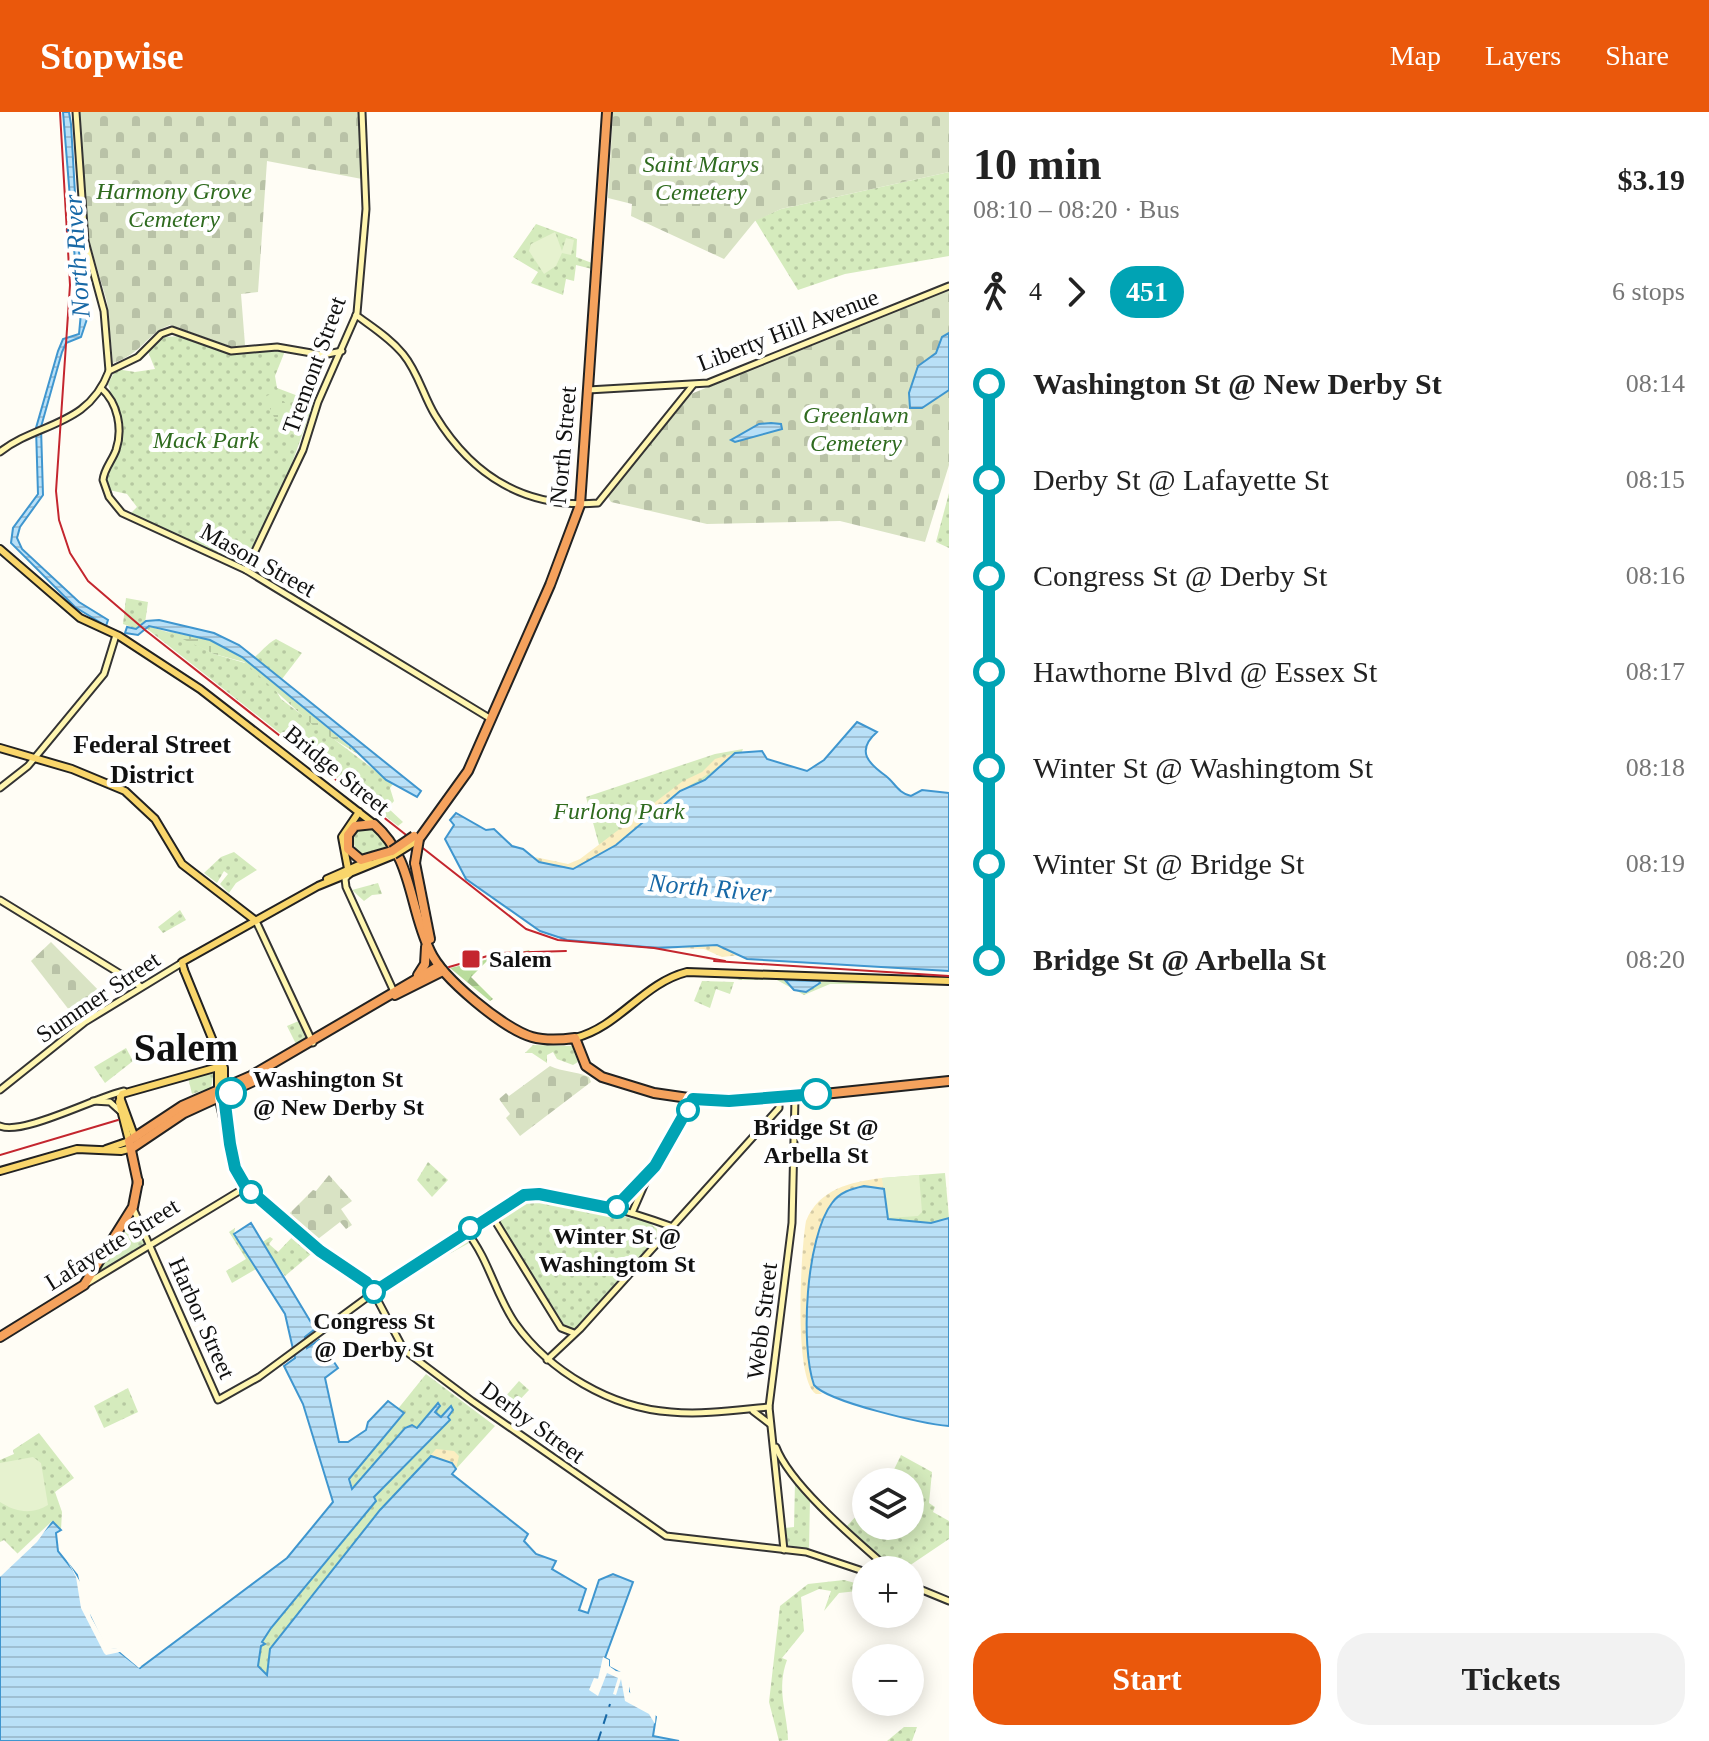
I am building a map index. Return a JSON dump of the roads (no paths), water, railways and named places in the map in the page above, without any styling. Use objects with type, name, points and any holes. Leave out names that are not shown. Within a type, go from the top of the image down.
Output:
[{"type":"highway","name":"North Street","points":[[371,860],[393,853],[417,838],[472,761],[558,567],[580,505],[607,112]]},
{"type":"highway","points":[[371,860],[358,859],[348,849],[347,839],[351,825],[374,824]]},
{"type":"highway","name":"Bridge Street","points":[[374,824],[402,860],[424,934],[439,966],[517,1031],[543,1040],[575,1038]]},
{"type":"highway","points":[[417,838],[415,863],[439,966]]},
{"type":"highway","points":[[84,1285],[133,1207],[138,1183],[133,1143],[395,995],[425,964],[424,934]]},
{"type":"highway","points":[[409,982],[439,966]]},
{"type":"highway","points":[[395,995],[402,995],[439,966]]},
{"type":"highway","points":[[575,1038],[583,1061],[597,1075],[654,1093],[693,1099],[795,1097],[949,1081]]},
{"type":"highway","name":"Lafayette Street","points":[[0,1337],[84,1285]]},
{"type":"main road","name":"Bridge Street","points":[[0,549],[82,619],[116,635],[206,693],[374,824]]},
{"type":"main road","points":[[0,748],[88,775],[132,796],[155,819],[182,864],[256,921]]},
{"type":"main road","points":[[347,802],[351,825]]},
{"type":"main road","points":[[351,870],[342,837],[361,814]]},
{"type":"main road","points":[[348,849],[351,870]]},
{"type":"main road","name":"North Street","points":[[351,870],[393,853]]},
{"type":"main road","name":"North Street","points":[[256,921],[371,860]]},
{"type":"main road","points":[[235,933],[243,919],[241,909]]},
{"type":"main road","name":"Summer Street","points":[[185,966],[199,954],[256,921]]},
{"type":"main road","points":[[185,966],[224,1068],[221,1093]]},
{"type":"main road","points":[[575,1038],[599,1029],[660,982],[687,972],[949,981]]},
{"type":"main road","points":[[215,1047],[221,1093]]},
{"type":"main road","points":[[116,1096],[218,1067]]},
{"type":"main road","points":[[116,1096],[133,1143]]},
{"type":"main road","points":[[116,1096],[133,1143]]},
{"type":"main road","points":[[0,1171],[77,1149],[106,1149],[133,1143]]},
{"type":"street","points":[[3,450],[65,422],[101,388],[109,371],[104,311],[85,241],[76,112]]},
{"type":"street","name":"Tremont Street","points":[[246,570],[293,473],[318,402],[343,351],[356,315],[366,209],[362,112]]},
{"type":"street","name":"Liberty Hill Avenue","points":[[588,390],[712,382],[949,286]]},
{"type":"street","points":[[356,315],[405,356],[435,416],[492,480],[523,494],[580,505],[598,503],[693,385]]},
{"type":"street","points":[[109,371],[138,357],[161,334],[172,330],[231,351],[277,347],[323,355],[343,351]]},
{"type":"street","name":"Mason Street","points":[[101,388],[117,414],[117,445],[103,476],[106,493],[115,507],[129,517],[246,570],[492,719]]},
{"type":"street","points":[[0,788],[35,758],[84,700],[108,668],[116,635]]},
{"type":"street","points":[[351,870],[346,887],[395,995]]},
{"type":"street","points":[[0,900],[140,986]]},
{"type":"street","points":[[256,921],[313,1043]]},
{"type":"street","name":"Summer Street","points":[[0,1090],[85,1022],[140,986],[169,970],[185,966]]},
{"type":"street","points":[[221,1093],[235,1168],[246,1187]]},
{"type":"street","points":[[0,1126],[16,1129],[88,1102],[116,1096]]},
{"type":"street","name":"Webb Street","points":[[784,1550],[769,1407],[792,1217],[795,1097]]},
{"type":"street","points":[[547,1360],[661,1240],[779,1108],[779,1098]]},
{"type":"street","points":[[632,1213],[649,1173],[693,1099]]},
{"type":"street","points":[[88,1102],[110,1102],[121,1112]]},
{"type":"street","points":[[614,1209],[649,1173]]},
{"type":"street","name":"Lafayette Street","points":[[84,1285],[246,1187]]},
{"type":"street","name":"Derby Street","points":[[246,1187],[320,1251],[366,1282],[404,1350],[666,1536],[819,1555],[852,1567]]},
{"type":"street","points":[[374,1292],[524,1195],[539,1194],[632,1213],[671,1229]]},
{"type":"street","name":"Harbor Street","points":[[133,1207],[218,1400],[244,1387],[374,1292]]},
{"type":"street","points":[[492,1216],[561,1328],[574,1333]]},
{"type":"street","points":[[656,1222],[661,1240]]},
{"type":"street","points":[[466,1231],[485,1260],[514,1321],[547,1360],[578,1380],[647,1408],[675,1413],[769,1407]]},
{"type":"street","points":[[749,1410],[770,1425]]},
{"type":"street","points":[[775,1446],[788,1467],[821,1504],[875,1556]]},
{"type":"street","points":[[924,1591],[949,1601]]},
{"type":"water","name":"North River","points":[[63,112],[69,112],[71,124],[78,246],[89,313],[81,337],[66,343],[62,352],[41,427],[43,495],[20,527],[17,538],[22,549],[79,602],[108,620],[106,626],[75,607],[11,543],[13,528],[38,494],[36,428],[58,351],[63,339],[79,334],[83,291],[75,260]]},
{"type":"water","points":[[949,333],[949,390],[922,408],[910,408],[909,393],[918,366],[936,353],[942,337]]},
{"type":"water","points":[[759,424],[781,424],[782,429],[735,442],[731,440]]},
{"type":"water","points":[[159,620],[214,633],[239,645],[421,791],[417,797],[386,780],[352,747],[242,657],[210,640],[149,626],[138,635],[125,633],[127,627],[136,629],[146,621]]},
{"type":"water","name":"North River","points":[[857,722],[877,732],[867,745],[867,757],[900,790],[911,796],[922,790],[949,793],[949,971],[747,959],[717,945],[658,948],[567,940],[540,931],[466,879],[445,839],[454,825],[450,820],[456,813],[486,830],[494,829],[512,846],[523,849],[539,862],[573,869],[616,845],[680,791],[705,780],[735,753],[762,751],[767,759],[807,771],[824,760]]},
{"type":"water","points":[[785,980],[820,983],[806,992],[794,990]]},
{"type":"water","points":[[864,1186],[884,1189],[888,1219],[931,1223],[949,1218],[949,1426],[856,1405],[823,1392],[814,1385],[807,1344],[807,1319],[816,1240],[823,1219],[835,1199]]},
{"type":"water","points":[[251,1223],[315,1329],[305,1337],[307,1348],[319,1340],[338,1368],[325,1378],[339,1442],[348,1442],[366,1430],[368,1422],[388,1401],[404,1413],[349,1479],[352,1489],[405,1428],[412,1425],[417,1428],[438,1403],[440,1406],[435,1412],[441,1417],[451,1406],[453,1410],[448,1417],[450,1420],[374,1497],[376,1501],[271,1628],[262,1642],[265,1644],[261,1646],[258,1666],[267,1675],[270,1649],[380,1510],[431,1456],[452,1463],[456,1469],[452,1474],[528,1534],[524,1541],[536,1554],[556,1561],[552,1569],[586,1589],[579,1610],[588,1613],[599,1580],[613,1574],[633,1582],[605,1658],[609,1660],[609,1667],[626,1676],[630,1697],[656,1717],[653,1736],[679,1741],[0,1741],[0,1573],[53,1522],[61,1530],[56,1533],[58,1551],[77,1575],[84,1604],[106,1649],[117,1650],[140,1668],[287,1558],[333,1502],[303,1404],[284,1366],[295,1358],[285,1314],[234,1234]]},
{"type":"railway","points":[[60,112],[70,285],[56,491],[59,520],[70,553],[88,581],[145,630],[526,929],[558,940],[654,948],[725,961]]},
{"type":"railway","points":[[449,967],[498,953],[566,951]]},
{"type":"railway","points":[[714,961],[949,976]]},
{"type":"railway","points":[[0,1155],[118,1120]]},
{"type":"place","name":"Salem","points":[[471,959]]},
{"type":"place","name":"Washington St @ New Derby St","points":[[231,1093]]},
{"type":"place","name":"Bridge St @ Arbella St","points":[[816,1094]]},
{"type":"place","name":"Winter St @ Washingtom St","points":[[617,1207]]},
{"type":"place","name":"Congress St @ Derby St","points":[[374,1292]]},
{"type":"district","name":"Federal Street District","points":[[152,759]]},
{"type":"district","name":"Salem","points":[[186,1047]]},
{"type":"park label","name":"Saint Marys Cemetery","points":[[701,178]]},
{"type":"park label","name":"Harmony Grove Cemetery","points":[[174,205]]},
{"type":"park label","name":"Greenlawn Cemetery","points":[[856,429]]},
{"type":"park label","name":"Mack Park","points":[[206,440]]},
{"type":"park label","name":"Furlong Park","points":[[619,811]]}]
